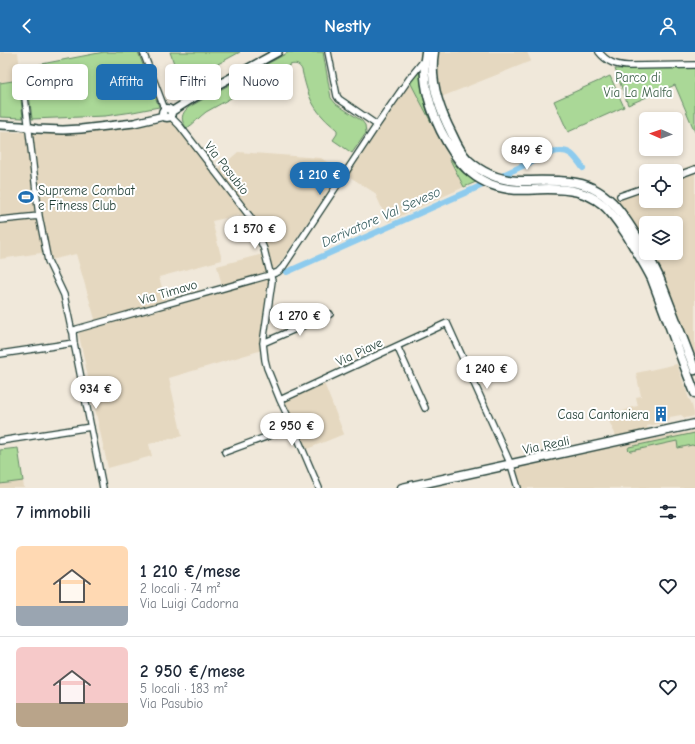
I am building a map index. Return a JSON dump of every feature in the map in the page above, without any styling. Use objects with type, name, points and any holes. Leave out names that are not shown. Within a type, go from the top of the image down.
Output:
[{"type":"main road","points":[[434,52],[434,87],[440,109],[454,139],[467,159],[482,171],[501,179],[510,181],[571,182],[590,187],[607,197],[616,205],[639,240]]},
{"type":"main road","points":[[426,55],[424,76],[432,112],[454,155],[469,172],[488,183],[509,189],[562,189],[580,192],[596,199],[610,211],[640,256],[652,280],[695,392]]},
{"type":"main road","points":[[650,260],[659,276],[695,370]]},
{"type":"main road","name":"Via Reali","points":[[402,488],[427,485],[695,424]]},
{"type":"street","name":"Via Pasubio","points":[[143,52],[167,113],[180,126],[251,218],[264,250],[272,281],[263,344],[267,368],[319,488]]},
{"type":"street","points":[[221,81],[273,52]]},
{"type":"street","points":[[221,83],[278,52]]},
{"type":"street","points":[[328,52],[337,96],[339,99],[377,125]]},
{"type":"street","points":[[599,52],[608,61],[618,65],[695,65]]},
{"type":"street","points":[[270,275],[278,272],[283,267],[377,125],[426,55]]},
{"type":"street","points":[[26,100],[39,216],[48,261],[64,295],[73,333],[103,488]]},
{"type":"street","points":[[0,129],[21,129],[37,126],[63,127],[117,123],[167,113],[190,100]]},
{"type":"street","points":[[0,125],[29,128]]},
{"type":"street","points":[[683,173],[695,169]]},
{"type":"street","points":[[620,196],[639,189]]},
{"type":"street","points":[[0,220],[39,216]]},
{"type":"street","name":"Via Timavo","points":[[73,333],[74,330],[77,329],[270,275]]},
{"type":"street","points":[[263,344],[330,314]]},
{"type":"street","name":"Via Piave","points":[[280,400],[447,323],[511,465]]},
{"type":"street","points":[[0,354],[74,343]]},
{"type":"street","points":[[397,346],[424,408]]},
{"type":"street","points":[[0,441],[91,427]]},
{"type":"street","points":[[225,452],[292,427]]},
{"type":"street","points":[[511,465],[518,488]]},
{"type":"shaded area","points":[[0,52],[18,52],[19,64],[12,64],[12,81],[0,83]]},
{"type":"shaded area","points":[[440,52],[527,52],[531,61],[441,97],[436,76]]},
{"type":"shaded area","points":[[409,79],[464,187],[388,222],[375,193],[347,175]]},
{"type":"shaded area","points":[[173,122],[213,174],[238,152],[321,158],[341,172],[280,263],[272,271],[275,282],[265,346],[259,351],[169,378],[182,436],[149,444],[152,456],[108,468],[78,331],[97,326],[76,254],[50,260],[48,252],[0,259],[0,132],[86,132]],"holes":[[[245,214],[249,219],[263,254],[217,266],[222,286],[166,302],[159,277],[222,260],[212,221]]]},
{"type":"shaded area","points":[[695,164],[695,357],[654,260],[683,260],[683,216],[639,216],[639,235],[613,199],[619,193],[639,186],[639,208],[683,208],[683,168]]},
{"type":"shaded area","points":[[677,364],[695,416],[685,418],[681,415],[670,417],[668,422],[647,426],[649,433],[618,440],[608,419],[632,407],[638,406],[636,397],[641,396],[636,373]]},
{"type":"shaded area","points":[[324,383],[344,434],[307,449],[285,404],[286,400]]},
{"type":"shaded area","points":[[695,431],[695,488],[520,488],[513,466],[571,454]]},
{"type":"shaded area","points":[[23,481],[24,488],[0,488],[0,484]]},
{"type":"green space","points":[[104,52],[138,52],[143,64],[96,64],[96,100],[156,100],[159,107],[105,116],[32,119],[30,100],[88,100],[88,64],[42,64]]},
{"type":"green space","points":[[170,52],[240,52],[218,64],[174,64]]},
{"type":"green space","points":[[289,52],[323,52],[331,98],[336,104],[362,121],[365,125],[366,133],[352,153],[333,140],[337,134],[337,130],[315,107],[300,67],[296,64],[267,64]]},
{"type":"green space","name":"Parco di Via La Malfa","points":[[695,68],[695,132],[675,85],[628,105],[615,69]]},
{"type":"green space","points":[[419,69],[421,69],[424,96],[431,122],[410,82]]},
{"type":"green space","points":[[610,76],[624,107],[568,132],[554,101]]},
{"type":"green space","points":[[12,81],[12,100],[21,100],[23,118],[0,117],[0,83]]},
{"type":"green space","points":[[229,85],[229,99],[206,112],[187,128],[182,120],[184,112],[189,107],[202,100],[221,100],[221,89]]},
{"type":"green space","points":[[449,158],[462,172],[476,182],[464,187]]},
{"type":"green space","points":[[695,433],[695,446],[692,445],[678,448],[677,441],[631,451],[628,449],[629,447]]},
{"type":"green space","points":[[18,448],[23,481],[0,484],[0,450]]},
{"type":"waterway","name":"Derivatore Val Seveso","points":[[505,174],[553,152],[559,151],[567,152],[574,156],[583,168]]},
{"type":"waterway","name":"Derivatore Val Seveso","points":[[287,272],[485,184]]},
{"type":"place","name":"Supreme Combat e Fitness Club","points":[[26,197]]},
{"type":"place","name":"Casa Cantoniera","points":[[661,414]]}]
